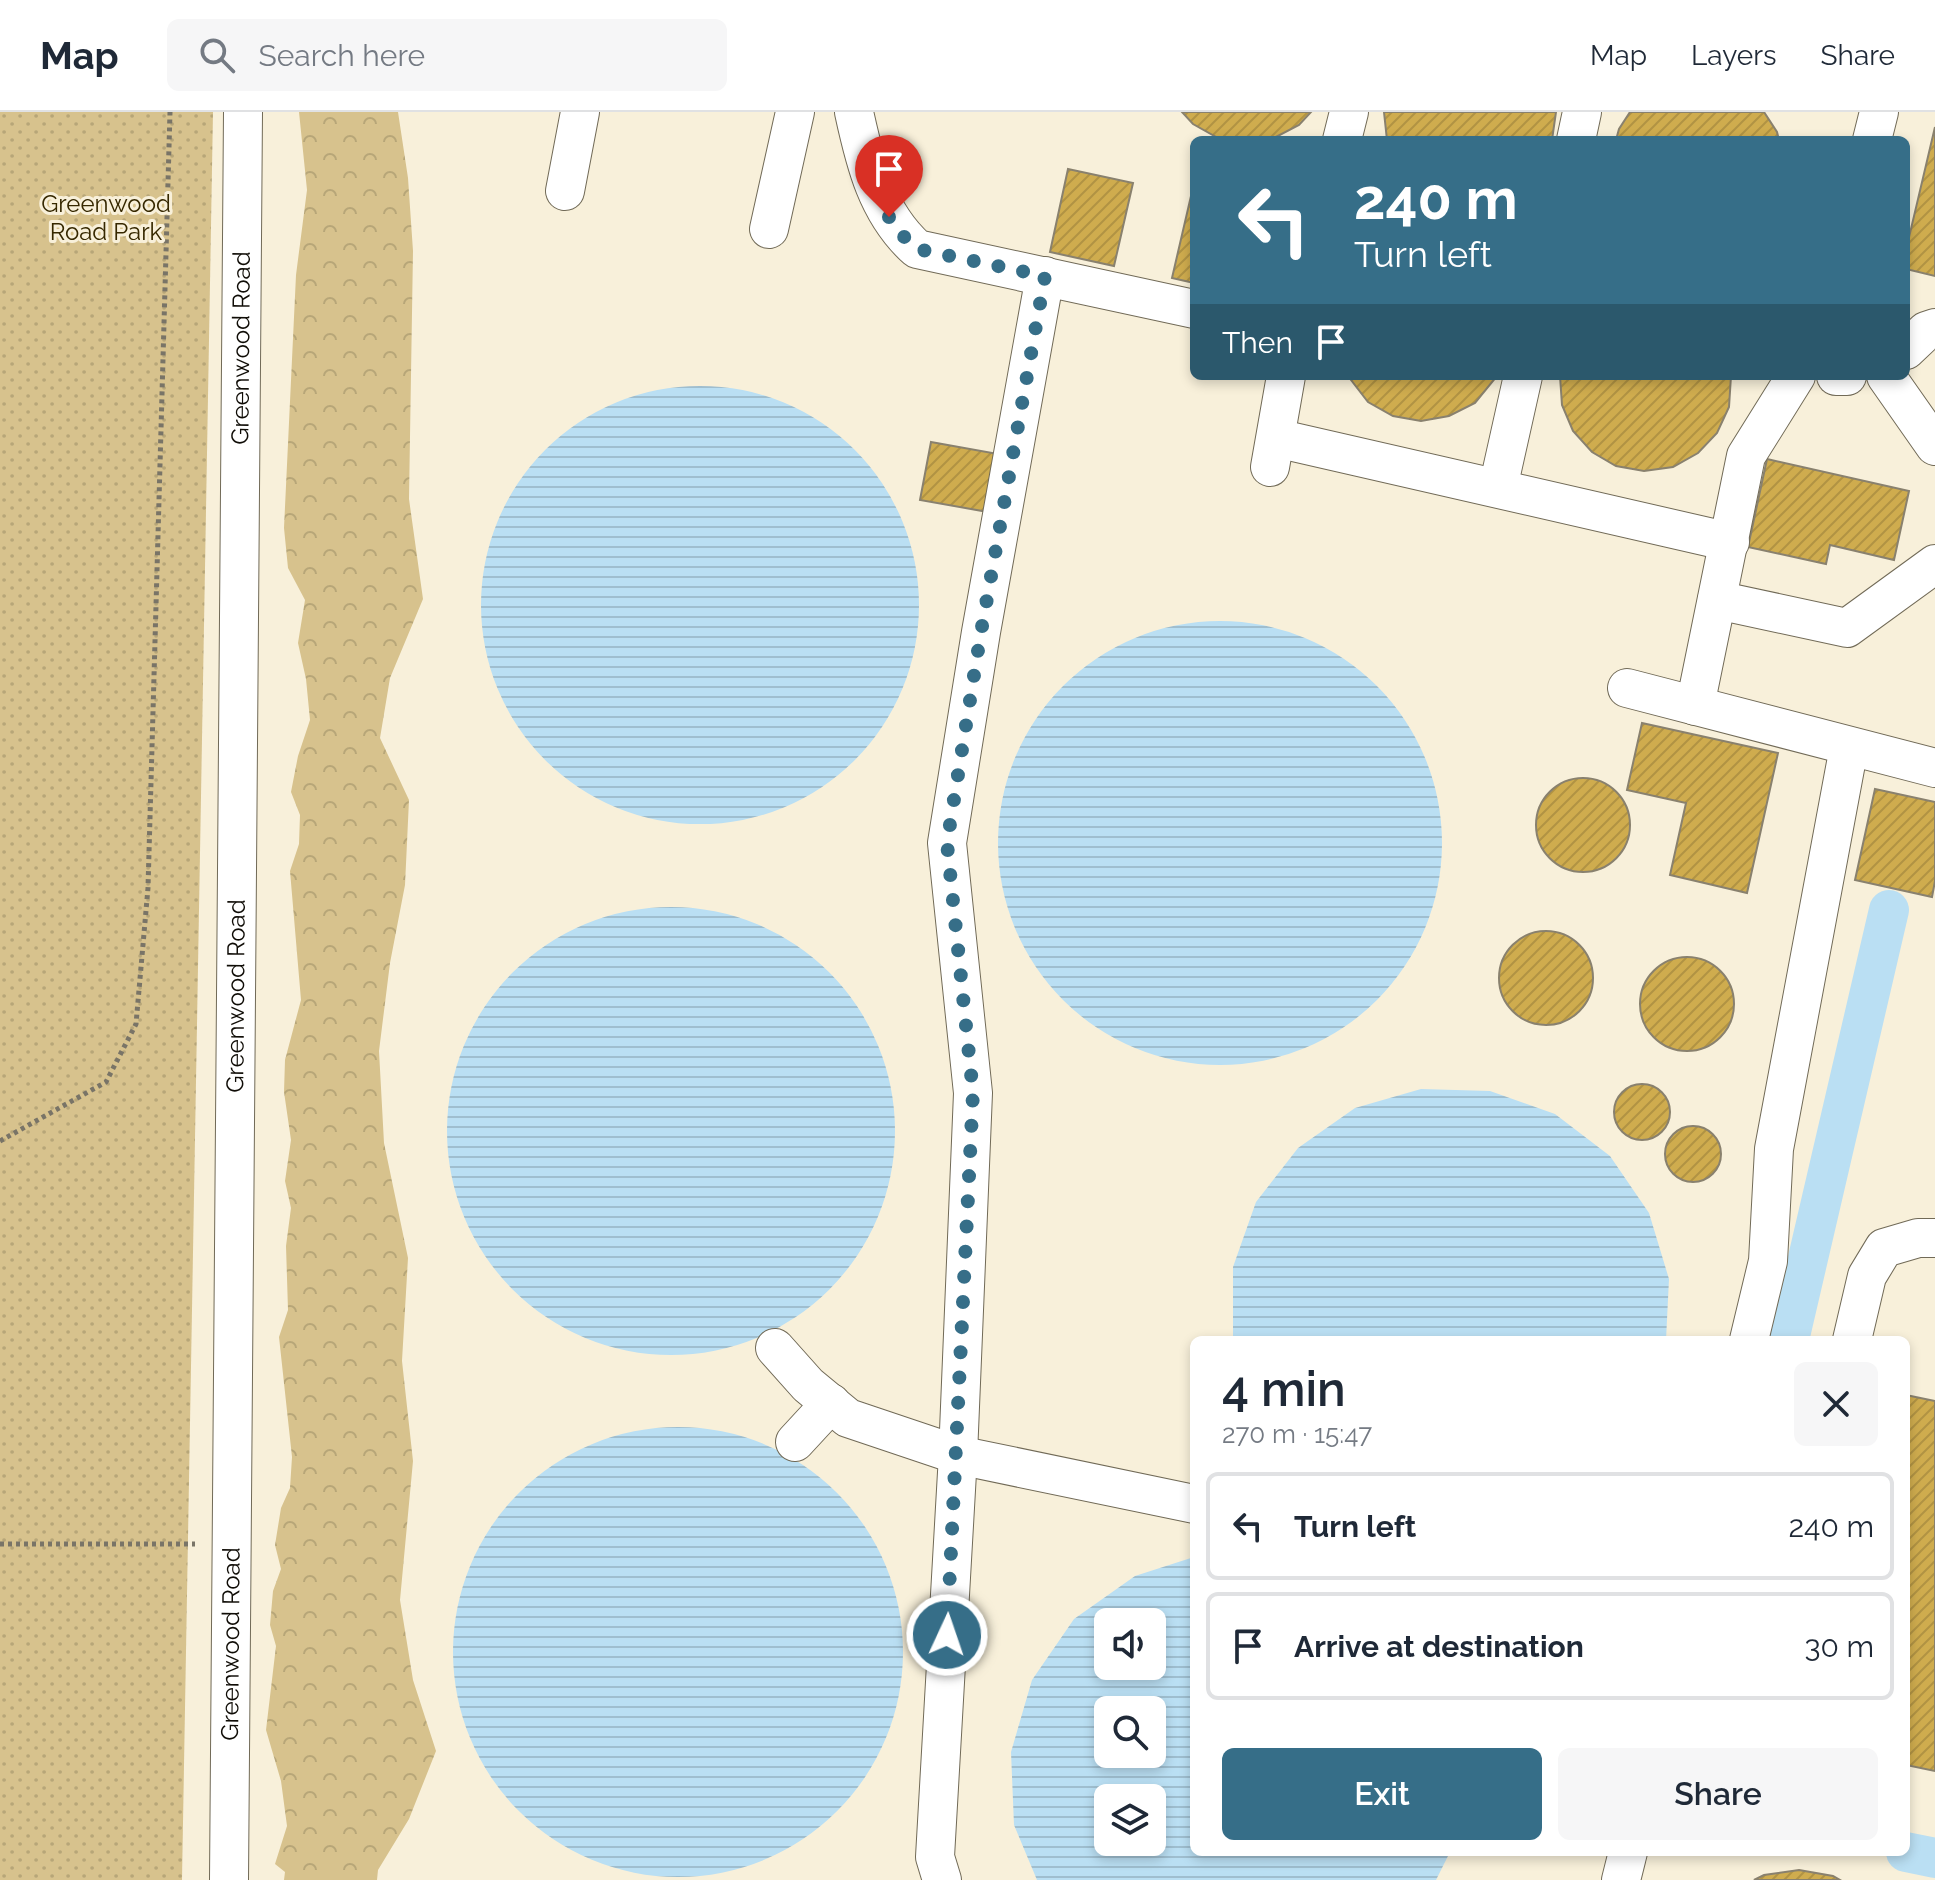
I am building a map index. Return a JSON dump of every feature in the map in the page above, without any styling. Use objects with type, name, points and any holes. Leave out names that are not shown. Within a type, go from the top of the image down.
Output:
[{"type":"street","name":"Greenwood Road","points":[[229,1880],[243,112]]},
{"type":"street","points":[[565,191],[580,112]]},
{"type":"street","points":[[769,229],[795,112]]},
{"type":"street","points":[[854,112],[880,201],[899,232],[917,249],[1190,308]]},
{"type":"street","points":[[1343,136],[1349,112]]},
{"type":"street","points":[[1577,136],[1582,112]]},
{"type":"street","points":[[1873,136],[1879,112]]},
{"type":"street","points":[[942,1880],[935,1857],[958,1455],[973,1093],[947,843],[981,632],[1045,276]]},
{"type":"street","points":[[1910,346],[1926,331],[1935,328]]},
{"type":"street","points":[[1285,380],[1273,453],[1498,488],[1730,542]]},
{"type":"street","points":[[1498,488],[1522,380]]},
{"type":"street","points":[[1695,706],[1746,456],[1794,380]]},
{"type":"street","points":[[1889,380],[1935,446]]},
{"type":"street","points":[[1717,600],[1847,628],[1935,564]]},
{"type":"street","points":[[1627,688],[1931,766]]},
{"type":"street","points":[[1750,1336],[1768,1261],[1774,1149],[1849,747]]},
{"type":"street","points":[[1853,1336],[1867,1276],[1884,1248],[1918,1238],[1935,1238]]},
{"type":"street","points":[[775,1348],[808,1385],[848,1418],[958,1455],[1190,1503]]},
{"type":"street","points":[[795,1442],[831,1403]]},
{"type":"street","points":[[1621,1880],[1627,1856]]},
{"type":"path","points":[[0,1141],[106,1082],[136,1024],[148,888],[170,112]]},
{"type":"path","points":[[0,1544],[232,1544]]},
{"type":"green space","name":"Greenwood Road Park","points":[[0,112],[213,112],[182,1880],[0,1880]]},
{"type":"green space","points":[[299,112],[398,112],[408,178],[413,251],[409,499],[423,599],[390,678],[380,738],[409,800],[405,885],[390,963],[379,1051],[384,1143],[408,1258],[402,1361],[413,1461],[400,1600],[413,1680],[436,1751],[409,1819],[378,1870],[377,1880],[284,1880],[285,1872],[275,1864],[287,1826],[281,1781],[266,1730],[276,1646],[270,1625],[273,1591],[281,1569],[275,1545],[281,1508],[290,1488],[292,1457],[279,1337],[288,1310],[286,1246],[291,1208],[285,1181],[291,1140],[284,1092],[285,1060],[301,1000],[290,871],[299,844],[300,815],[291,792],[298,756],[310,720],[298,643],[305,600],[288,568],[284,528],[296,275],[307,190]]},
{"type":"water","points":[[700,386],[743,390],[784,403],[822,423],[855,450],[882,483],[902,521],[915,562],[919,605],[915,648],[902,689],[882,727],[855,760],[822,787],[784,807],[743,820],[700,824],[657,820],[616,807],[578,787],[545,760],[518,727],[498,689],[485,648],[481,605],[485,562],[498,521],[518,483],[545,450],[578,423],[616,403],[657,390]]},
{"type":"water","points":[[1220,621],[1263,625],[1305,638],[1343,658],[1377,686],[1405,720],[1425,758],[1438,800],[1442,843],[1438,886],[1425,928],[1405,966],[1377,1000],[1343,1028],[1305,1048],[1263,1061],[1220,1065],[1177,1061],[1135,1048],[1097,1028],[1063,1000],[1035,966],[1015,928],[1002,886],[998,843],[1002,800],[1015,758],[1035,720],[1063,686],[1097,658],[1135,638],[1177,625]]},
{"type":"water","points":[[671,907],[715,912],[757,924],[795,945],[829,973],[857,1007],[878,1045],[890,1087],[895,1131],[890,1175],[878,1217],[857,1255],[829,1289],[795,1317],[757,1338],[715,1350],[671,1355],[627,1350],[585,1338],[547,1317],[513,1289],[485,1255],[464,1217],[452,1175],[447,1131],[452,1087],[464,1045],[485,1007],[513,973],[547,945],[585,924],[627,912]]},
{"type":"water","points":[[1421,1089],[1490,1091],[1555,1114],[1610,1156],[1649,1213],[1669,1279],[1666,1336],[1233,1336],[1233,1267],[1256,1202],[1298,1148],[1355,1108]]},
{"type":"water","points":[[678,1427],[722,1431],[764,1444],[803,1465],[837,1493],[865,1527],[886,1566],[899,1608],[903,1652],[899,1696],[886,1738],[865,1777],[837,1811],[803,1839],[764,1860],[722,1873],[678,1877],[634,1873],[592,1860],[553,1839],[519,1811],[491,1777],[470,1738],[457,1696],[453,1652],[457,1608],[470,1566],[491,1527],[519,1493],[553,1465],[592,1444],[634,1431]]},
{"type":"water","points":[[1190,1558],[1190,1856],[1448,1856],[1436,1880],[1037,1880],[1014,1825],[1011,1752],[1032,1680],[1074,1619],[1135,1576]]},
{"type":"building","points":[[1182,112],[1311,112],[1299,125],[1278,136],[1214,136],[1193,124]]},
{"type":"building","points":[[1384,112],[1556,112],[1553,136],[1387,136]]},
{"type":"building","points":[[1630,112],[1764,112],[1778,136],[1617,136]]},
{"type":"building","points":[[1935,127],[1935,276],[1910,270],[1910,233]]},
{"type":"building","points":[[1068,169],[1133,183],[1114,266],[1050,252]]},
{"type":"building","points":[[1190,200],[1190,282],[1172,278]]},
{"type":"building","points":[[1351,380],[1494,380],[1475,403],[1449,416],[1421,421],[1393,416],[1368,402]]},
{"type":"building","points":[[1560,380],[1731,380],[1729,407],[1717,433],[1698,453],[1673,467],[1644,471],[1616,466],[1592,452],[1573,431],[1562,405]]},
{"type":"building","points":[[931,442],[998,454],[988,512],[920,500]]},
{"type":"building","points":[[1767,459],[1909,491],[1894,560],[1830,545],[1826,564],[1748,547]]},
{"type":"building","points":[[1642,723],[1778,753],[1747,893],[1670,875],[1686,803],[1627,790]]},
{"type":"building","points":[[1583,778],[1601,782],[1616,792],[1626,807],[1630,825],[1626,843],[1616,858],[1601,868],[1583,872],[1565,868],[1550,858],[1540,843],[1536,825],[1540,807],[1550,792],[1565,782]]},
{"type":"building","points":[[1875,789],[1935,802],[1935,881],[1932,897],[1855,880]]},
{"type":"building","points":[[1546,931],[1564,935],[1579,945],[1589,960],[1593,978],[1589,996],[1579,1011],[1564,1021],[1546,1025],[1528,1021],[1513,1011],[1503,996],[1499,978],[1503,960],[1513,945],[1528,935]]},
{"type":"building","points":[[1687,957],[1705,961],[1720,971],[1730,986],[1734,1004],[1730,1022],[1720,1037],[1705,1047],[1687,1051],[1669,1047],[1654,1037],[1644,1022],[1640,1004],[1644,986],[1654,971],[1669,961]]},
{"type":"building","points":[[1642,1084],[1662,1092],[1670,1112],[1662,1132],[1642,1140],[1622,1132],[1614,1112],[1622,1092]]},
{"type":"building","points":[[1693,1126],[1713,1134],[1721,1154],[1713,1174],[1693,1182],[1673,1174],[1665,1154],[1673,1134]]},
{"type":"building","points":[[1910,1396],[1935,1401],[1935,1771],[1910,1766]]},
{"type":"building","points":[[1799,1870],[1840,1880],[1754,1880],[1764,1875]]},
{"type":"waterway","points":[[1790,1336],[1889,910]]},
{"type":"waterway","points":[[1910,1853],[1935,1858]]},
{"type":"route","points":[[889,217],[917,249],[1045,276],[981,632],[947,843],[973,1093],[947,1635]]}]
